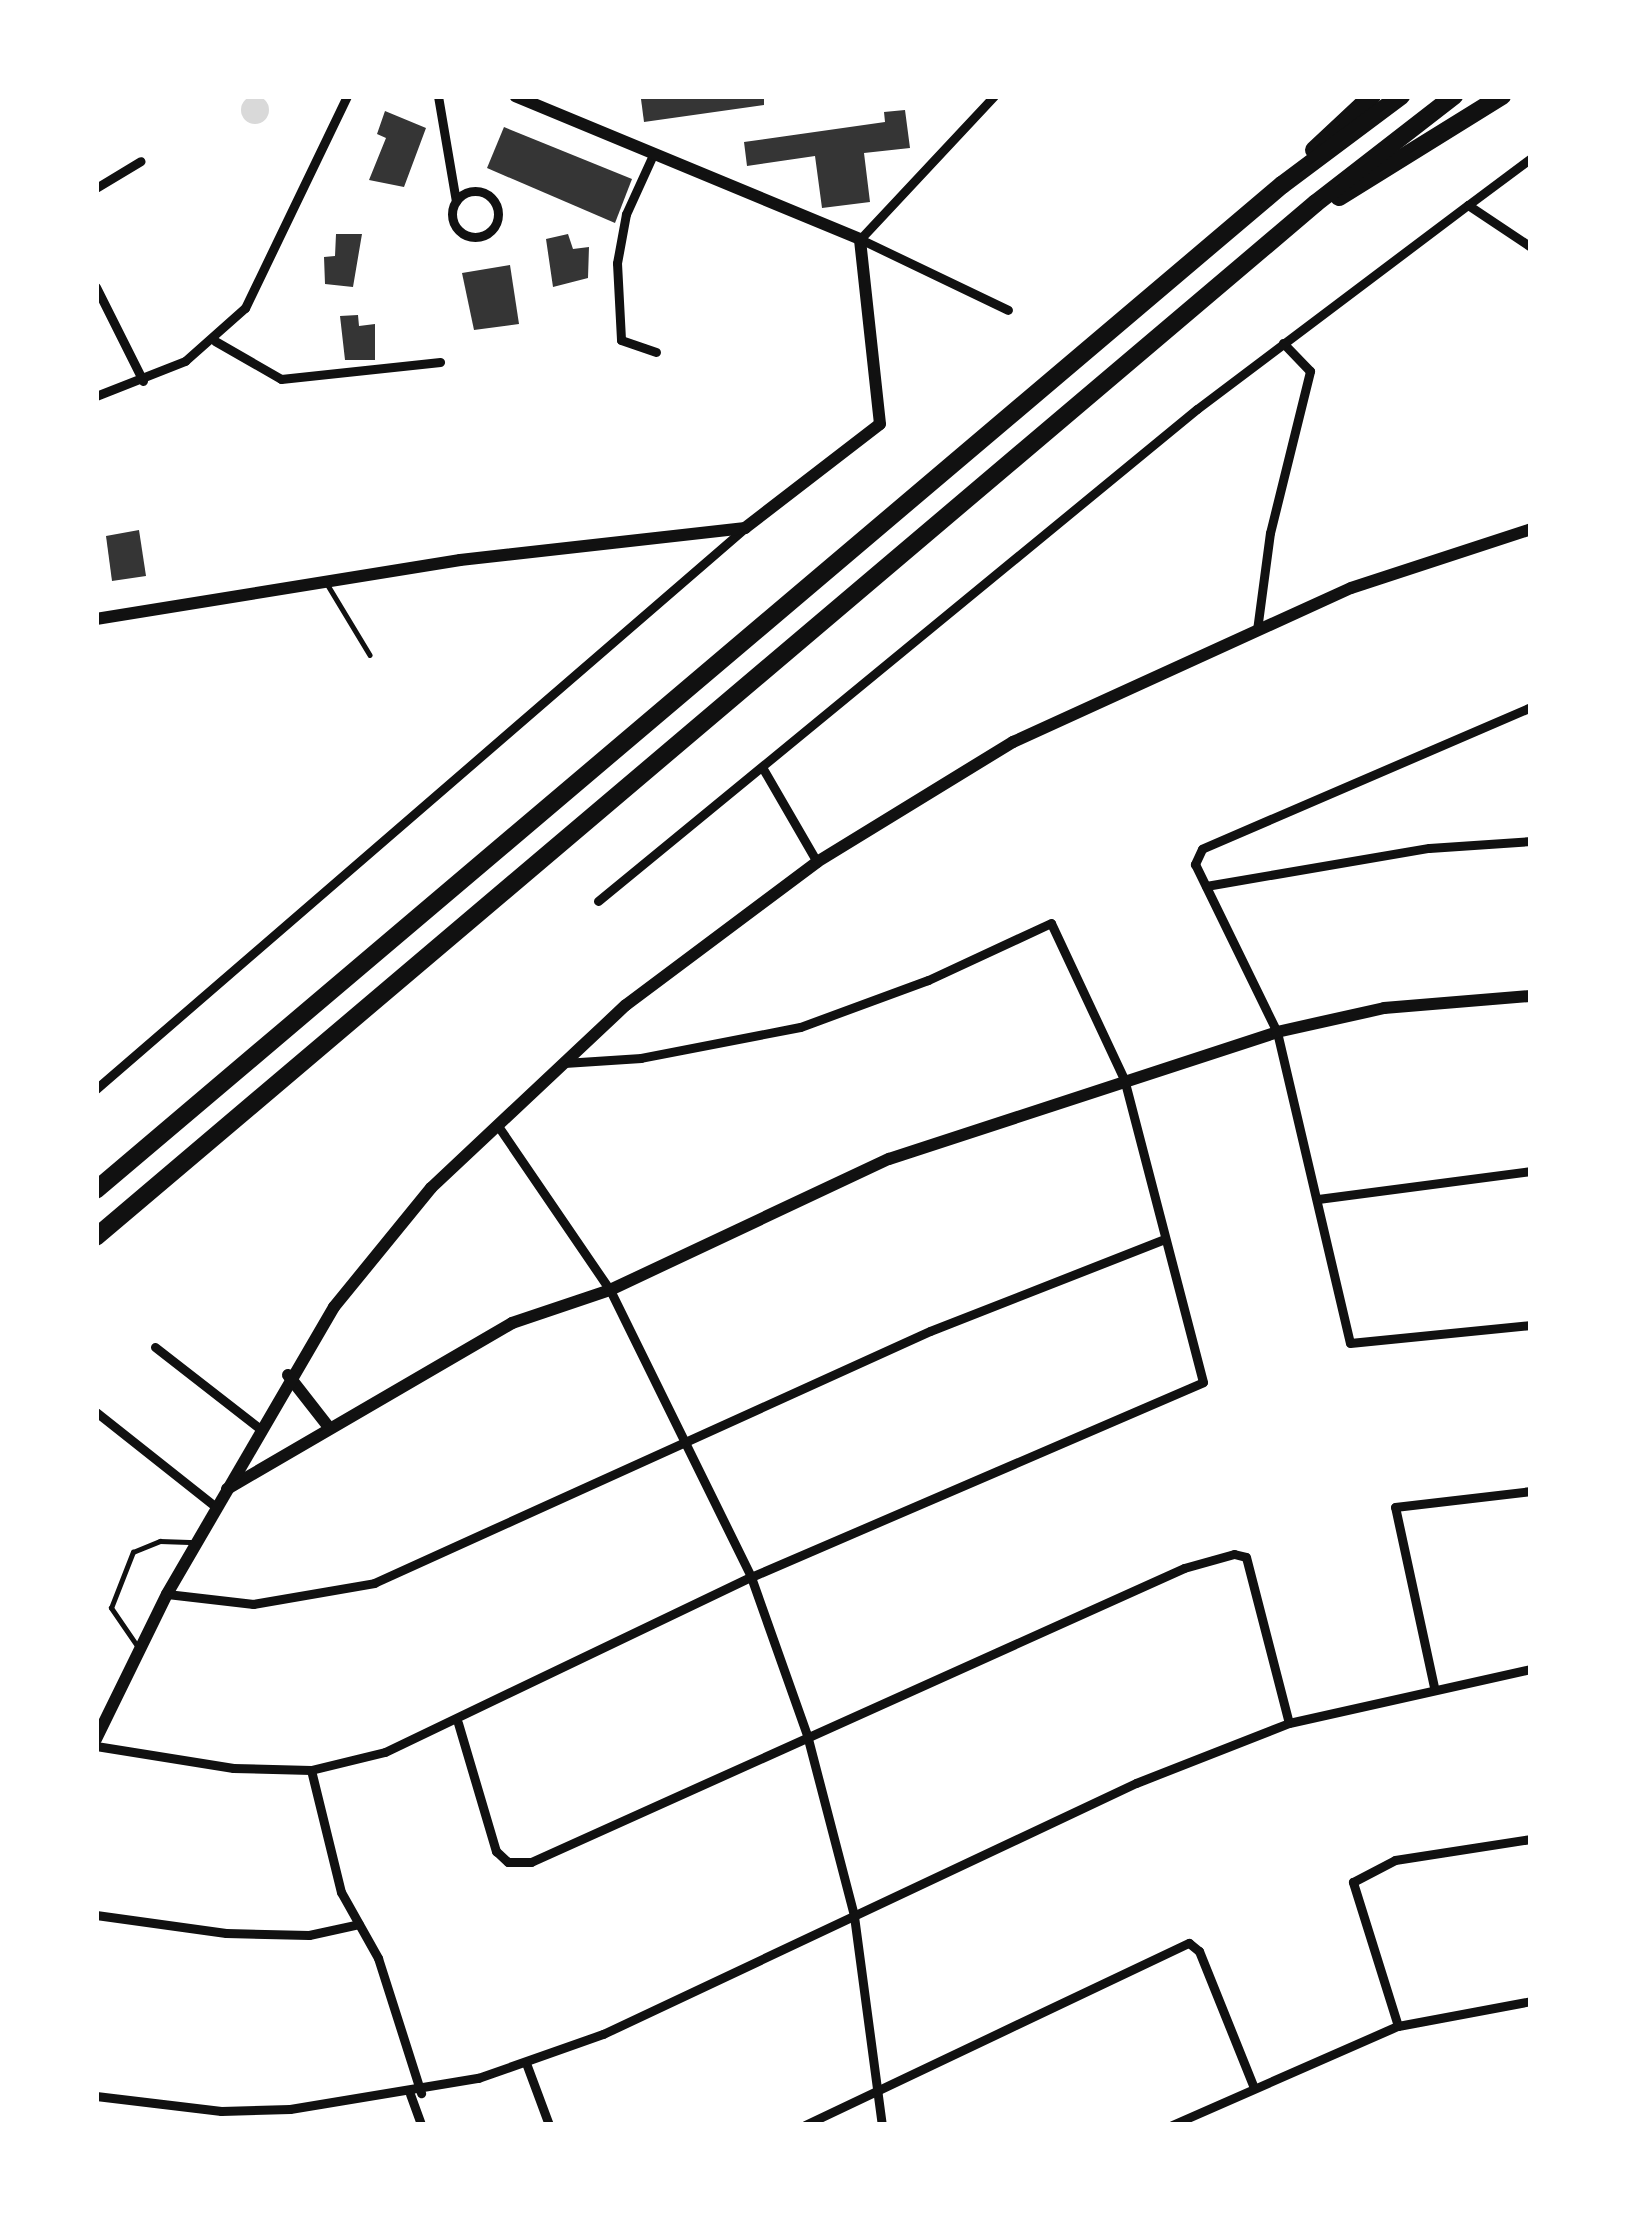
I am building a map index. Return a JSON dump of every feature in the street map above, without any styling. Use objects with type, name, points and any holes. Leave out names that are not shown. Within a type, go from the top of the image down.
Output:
[{"type":"highway","points":[[1282,185],[1372,96]]},
{"type":"highway","points":[[96,1190],[1282,185],[1401,96]]},
{"type":"highway","points":[[96,1238],[1307,211],[1454,96]]},
{"type":"highway","points":[[1307,211],[1502,96]]},
{"type":"street","points":[[96,396],[142,381],[215,341],[263,279],[347,96]]},
{"type":"street","points":[[438,96],[456,200],[453,223],[463,235],[492,231],[499,209],[490,196],[468,192],[456,200]]},
{"type":"street","points":[[514,96],[652,157],[860,239],[1008,310]]},
{"type":"street","points":[[98,1083],[745,528],[880,424],[860,239],[994,96]]},
{"type":"street","points":[[652,157],[626,214],[616,263],[621,340],[656,352]]},
{"type":"street","points":[[598,901],[1283,343],[1531,158]]},
{"type":"street","points":[[96,188],[141,161]]},
{"type":"street","points":[[1468,205],[1531,248]]},
{"type":"street","points":[[96,287],[142,381]]},
{"type":"street","points":[[215,341],[280,379],[440,362]]},
{"type":"street","points":[[1257,630],[1270,533],[1310,371],[1283,343]]},
{"type":"street","points":[[96,620],[326,582],[745,528]]},
{"type":"street","points":[[564,1063],[641,1058],[800,1027],[928,980],[1051,923],[1124,1079],[1203,1382],[751,1577],[458,1723],[385,1752],[311,1770],[156,1760],[96,1742],[167,1594],[288,1375],[383,1244],[564,1063],[723,927],[817,862],[1013,742],[1421,561],[1531,529]]},
{"type":"street","points":[[1531,707],[1202,849],[1195,864],[1277,1032],[1350,1343],[1531,1325]]},
{"type":"street","points":[[762,767],[817,862]]},
{"type":"street","points":[[1207,886],[1429,848],[1531,841]]},
{"type":"street","points":[[226,1489],[327,1425],[512,1323],[610,1290],[889,1160],[1277,1032],[1384,1008],[1531,996]]},
{"type":"street","points":[[498,1126],[610,1290],[690,1441],[751,1577],[807,1735],[854,1916],[881,2125]]},
{"type":"street","points":[[1318,1199],[1531,1171]]},
{"type":"street","points":[[167,1594],[253,1604],[338,1594],[1031,1287],[1165,1239]]},
{"type":"street","points":[[154,1347],[259,1429]]},
{"type":"street","points":[[288,1375],[327,1425]]},
{"type":"street","points":[[96,1412],[216,1507]]},
{"type":"street","points":[[1434,1687],[1395,1508],[1531,1491]]},
{"type":"street","points":[[458,1723],[496,1851],[508,1862],[531,1862],[1184,1568],[1246,1557],[1289,1723]]},
{"type":"street","points":[[96,2096],[221,2111],[416,2093],[526,2063],[1136,1784],[1289,1723],[1531,1669]]},
{"type":"street","points":[[311,1770],[340,1892],[379,1958],[421,2125]]},
{"type":"street","points":[[1398,2026],[1353,1882],[1394,1860],[1531,1839]]},
{"type":"street","points":[[96,1915],[226,1933],[309,1935],[358,1924]]},
{"type":"street","points":[[805,2125],[1189,1943],[1199,1952],[1253,2085]]},
{"type":"street","points":[[1172,2125],[1253,2085],[1398,2026],[1531,2001]]},
{"type":"street","points":[[526,2063],[549,2125]]},
{"type":"lane","points":[[326,582],[370,655]]},
{"type":"lane","points":[[140,1649],[118,1628],[113,1588],[133,1552],[160,1541],[196,1542]]},
{"type":"shaded area","points":[[255,96],[265,100],[269,110],[265,120],[255,124],[245,120],[241,110],[245,100]]},
{"type":"building","points":[[764,96],[764,105],[644,122],[641,99]]},
{"type":"building","points":[[905,110],[910,148],[864,153],[870,202],[822,208],[815,156],[747,166],[744,142],[885,122],[884,112]]},
{"type":"building","points":[[385,111],[426,128],[404,187],[369,180],[386,138],[377,134]]},
{"type":"building","points":[[504,127],[632,179],[615,223],[487,168]]},
{"type":"building","points":[[336,234],[362,234],[353,287],[325,284],[324,257],[335,256]]},
{"type":"building","points":[[568,234],[573,249],[589,247],[588,278],[553,287],[546,239]]},
{"type":"building","points":[[510,265],[519,324],[474,330],[462,273]]},
{"type":"building","points":[[358,315],[359,326],[375,324],[375,360],[345,360],[340,316]]},
{"type":"building","points":[[139,530],[146,576],[112,581],[106,536]]}]
